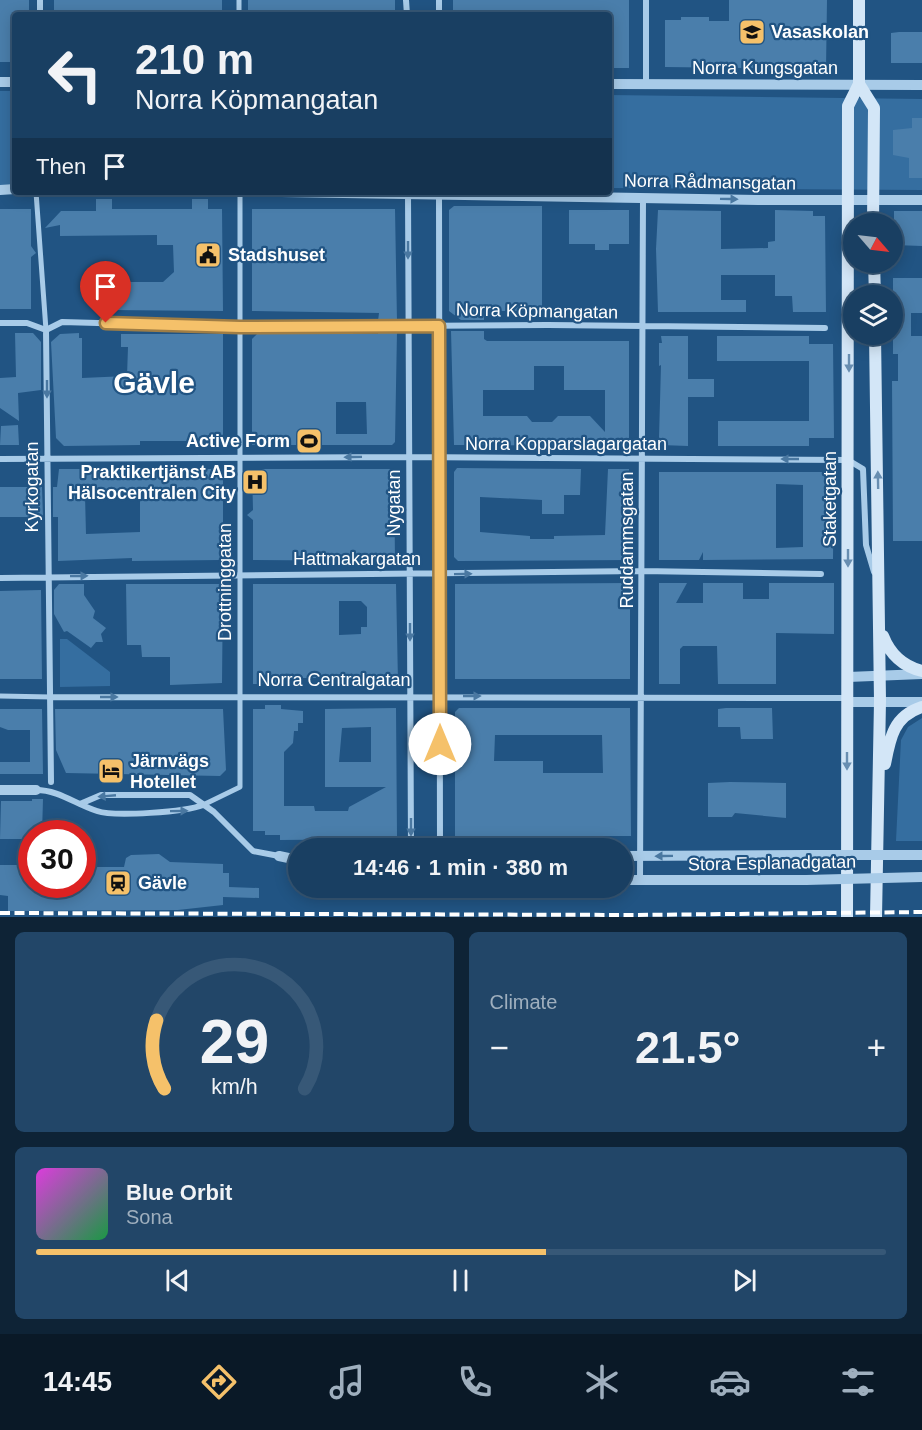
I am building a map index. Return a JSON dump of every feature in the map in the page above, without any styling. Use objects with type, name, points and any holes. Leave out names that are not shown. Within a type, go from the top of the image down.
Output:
[{"type":"main road","name":"Staketgatan","points":[[848,917],[848,106],[859,84],[859,0]]},
{"type":"main road","name":"Staketgatan","points":[[859,84],[873,108],[873,213]]},
{"type":"main road","points":[[875,345],[880,590],[876,917]]},
{"type":"main road","points":[[880,623],[887,647],[893,655],[908,666],[922,672]]},
{"type":"main road","points":[[878,803],[893,728],[902,716],[922,707]]},
{"type":"street","points":[[646,0],[646,85]]},
{"type":"street","name":"Norra Kungsgatan","points":[[612,84],[922,85]]},
{"type":"street","name":"Kyrkogatan","points":[[36,195],[46,330],[51,782]]},
{"type":"street","name":"Drottninggatan","points":[[203,806],[240,788],[240,195]]},
{"type":"street","name":"Nygatan","points":[[408,195],[411,838]]},
{"type":"street","points":[[439,195],[440,838]]},
{"type":"street","name":"Norra Rådmansgatan","points":[[490,195],[922,200]]},
{"type":"street","name":"Ruddammsgatan","points":[[640,881],[643,198]]},
{"type":"street","name":"Norra Köpmangatan","points":[[0,323],[27,323],[46,330],[62,322],[240,327],[825,328]]},
{"type":"street","name":"Norra Kopparslagargatan","points":[[0,459],[409,457],[438,459],[848,460]]},
{"type":"street","points":[[848,460],[863,469],[866,545],[880,590]]},
{"type":"street","name":"Hattmakargatan","points":[[0,578],[240,573],[439,574],[642,571],[821,574]]},
{"type":"street","points":[[848,676],[922,672]]},
{"type":"street","name":"Norra Centralgatan","points":[[0,696],[641,696],[922,702]]},
{"type":"street","points":[[0,790],[51,790],[99,812],[189,811],[203,806]]},
{"type":"street","points":[[80,804],[101,795],[190,795],[253,851],[288,858]]},
{"type":"street","name":"Stora Esplanadgatan","points":[[633,856],[922,855]]},
{"type":"street","points":[[279,856],[288,856]]},
{"type":"street","name":"Stora Esplanadgatan","points":[[633,881],[922,877]]},
{"type":"shaded area","points":[[0,91],[12,91],[12,190],[0,190]]},
{"type":"shaded area","points":[[612,95],[922,99],[922,190],[612,188]]},
{"type":"shaded area","points":[[60,639],[67,639],[110,672],[110,686],[60,687]]},
{"type":"shaded area","points":[[922,718],[922,841],[896,841],[901,740],[908,727]]},
{"type":"building","points":[[0,0],[29,0],[29,12],[12,12],[12,62],[0,62]]},
{"type":"building","points":[[54,0],[222,0],[222,12],[54,12]]},
{"type":"building","points":[[248,0],[395,0],[395,12],[248,12]]},
{"type":"building","points":[[453,0],[629,0],[629,68],[612,68],[612,12],[453,12]]},
{"type":"building","name":"Vasaskolan","points":[[729,0],[827,0],[826,69],[665,67],[665,20],[681,20],[681,17],[709,17],[709,21],[729,21]]},
{"type":"building","points":[[922,32],[922,63],[891,63],[891,33]]},
{"type":"building","points":[[912,118],[922,118],[922,178],[909,178],[909,158],[893,155],[893,130],[912,128]]},
{"type":"building","points":[[96,199],[112,199],[112,209],[192,209],[192,199],[208,199],[208,209],[222,209],[223,311],[109,310],[110,282],[163,282],[174,272],[173,245],[157,245],[157,235],[60,236],[60,225],[45,228],[61,211],[96,211]]},
{"type":"building","points":[[454,206],[542,206],[542,311],[491,311],[491,315],[484,315],[484,320],[461,320],[449,311],[449,210]]},
{"type":"building","points":[[0,209],[31,209],[31,246],[36,253],[31,257],[31,309],[0,309]]},
{"type":"building","points":[[252,209],[395,209],[397,321],[378,321],[379,313],[252,311]]},
{"type":"building","points":[[569,210],[629,210],[629,244],[609,244],[609,250],[595,250],[595,244],[569,244]]},
{"type":"building","points":[[658,210],[721,211],[721,249],[768,248],[768,242],[775,241],[775,210],[813,211],[813,216],[825,216],[826,312],[793,312],[792,296],[775,296],[775,275],[721,275],[721,300],[746,300],[746,312],[658,312],[656,249]]},
{"type":"building","points":[[894,211],[922,211],[922,246],[903,245],[903,213],[894,213]]},
{"type":"building","points":[[893,278],[922,278],[922,313],[911,313],[911,336],[922,336],[922,541],[893,541],[892,381],[898,381],[898,354],[893,354],[893,345],[903,345],[903,285],[893,285]]},
{"type":"building","points":[[378,331],[397,331],[395,442],[392,445],[252,445],[252,339],[257,334],[378,334]],"holes":[[[336,402],[366,402],[367,434],[336,434]]]},
{"type":"building","points":[[451,331],[484,331],[484,339],[487,341],[629,341],[629,442],[626,446],[454,445]],"holes":[[[534,366],[564,366],[564,390],[605,390],[605,432],[590,416],[558,416],[552,422],[532,422],[527,416],[483,416],[483,390],[534,390]]]},
{"type":"building","points":[[15,333],[33,333],[41,342],[41,390],[18,393],[19,421],[0,408],[0,378],[16,377]]},
{"type":"building","points":[[79,333],[79,338],[82,338],[82,378],[127,376],[128,347],[121,347],[121,334],[223,334],[223,445],[195,445],[195,441],[140,441],[140,445],[64,446],[56,438],[51,342],[60,334]]},
{"type":"building","points":[[661,336],[688,336],[688,379],[714,379],[714,397],[688,397],[688,446],[661,445],[662,439],[659,438],[661,365],[659,366],[659,343],[662,343]]},
{"type":"building","points":[[717,336],[809,336],[809,344],[833,344],[834,438],[809,438],[809,446],[718,446],[718,421],[809,421],[809,361],[717,361]]},
{"type":"building","points":[[18,425],[19,445],[0,445],[1,426]]},
{"type":"building","points":[[457,468],[581,469],[580,495],[564,495],[564,514],[542,514],[542,500],[480,497],[480,532],[530,536],[530,539],[605,535],[608,469],[629,469],[630,560],[458,561],[454,557],[454,472]]},
{"type":"building","points":[[59,469],[223,469],[223,557],[220,560],[132,561],[132,558],[58,561],[58,517],[53,517],[53,487],[57,487]],"holes":[[[140,494],[140,532],[86,534],[85,495]]]},
{"type":"building","points":[[252,469],[394,469],[395,561],[253,560],[253,520],[247,515],[253,510]]},
{"type":"building","points":[[659,472],[834,472],[833,559],[703,560],[703,552],[699,560],[659,560]],"holes":[[[776,484],[803,485],[803,547],[776,548]]]},
{"type":"building","points":[[0,487],[42,487],[43,517],[0,517]]},
{"type":"building","points":[[630,583],[630,679],[455,679],[455,584]]},
{"type":"building","points":[[659,583],[687,583],[676,603],[703,603],[703,583],[743,583],[743,599],[769,599],[769,583],[834,583],[834,634],[776,633],[776,684],[718,684],[717,646],[683,646],[680,649],[680,684],[659,684]]},
{"type":"building","points":[[59,584],[84,584],[84,595],[95,611],[93,618],[106,628],[101,634],[103,642],[96,642],[91,648],[67,631],[64,632],[54,614],[54,590]]},
{"type":"building","points":[[126,584],[223,584],[222,683],[170,685],[170,657],[142,657],[141,645],[127,645]]},
{"type":"building","points":[[253,584],[396,584],[398,682],[350,682],[351,678],[283,678],[283,684],[253,684]],"holes":[[[339,601],[361,601],[367,607],[367,627],[361,627],[361,634],[339,635]]]},
{"type":"building","points":[[41,590],[42,679],[0,679],[0,591]]},
{"type":"building","points":[[265,705],[281,705],[281,709],[303,711],[303,723],[298,723],[298,731],[294,731],[293,743],[284,752],[284,806],[314,806],[315,811],[348,811],[349,807],[386,787],[325,787],[325,709],[396,708],[397,836],[394,838],[288,838],[288,840],[280,840],[280,835],[265,835],[265,831],[253,831],[253,709],[265,709]],"holes":[[[371,727],[371,762],[339,762],[342,728]]]},
{"type":"building","points":[[459,708],[630,708],[631,836],[455,836],[455,746],[451,746],[450,735],[455,735],[455,712]],"holes":[[[495,735],[602,735],[603,773],[543,773],[543,761],[494,761]]]},
{"type":"building","points":[[772,708],[773,739],[741,739],[740,727],[718,727],[718,709]]},
{"type":"building","points":[[0,709],[42,709],[43,774],[0,774],[0,762],[30,762],[30,730],[8,730],[0,727]]},
{"type":"building","points":[[55,709],[223,709],[226,770],[220,776],[66,773],[56,750]]},
{"type":"building","points":[[708,783],[786,783],[786,818],[735,813],[732,817],[708,817]]},
{"type":"building","points":[[32,799],[43,799],[42,820],[18,820],[18,839],[0,839],[1,801],[32,801]]},
{"type":"building","points":[[159,854],[170,862],[223,864],[223,873],[229,873],[229,887],[259,888],[259,898],[223,897],[223,905],[178,910],[8,911],[8,896],[0,895],[0,865],[18,865],[18,898],[96,898],[96,867],[124,867],[126,858],[131,855]]},
{"type":"railway","points":[[0,913],[636,915],[922,912]]},
{"type":"place","name":"Vasaskolan","points":[[752,32]]},
{"type":"place","name":"Stadshuset","points":[[208,255]]},
{"type":"place","name":"Active Form","points":[[309,441]]},
{"type":"place","name":"Praktikertjänst AB Hälsocentralen City","points":[[255,482]]},
{"type":"place","name":"Järnvägs Hotellet","points":[[111,771]]},
{"type":"place","name":"Gävle","points":[[118,883]]},
{"type":"district","name":"Gävle","points":[[154,382]]},
{"type":"route","points":[[106,323],[240,327],[439,326],[440,744]]}]
